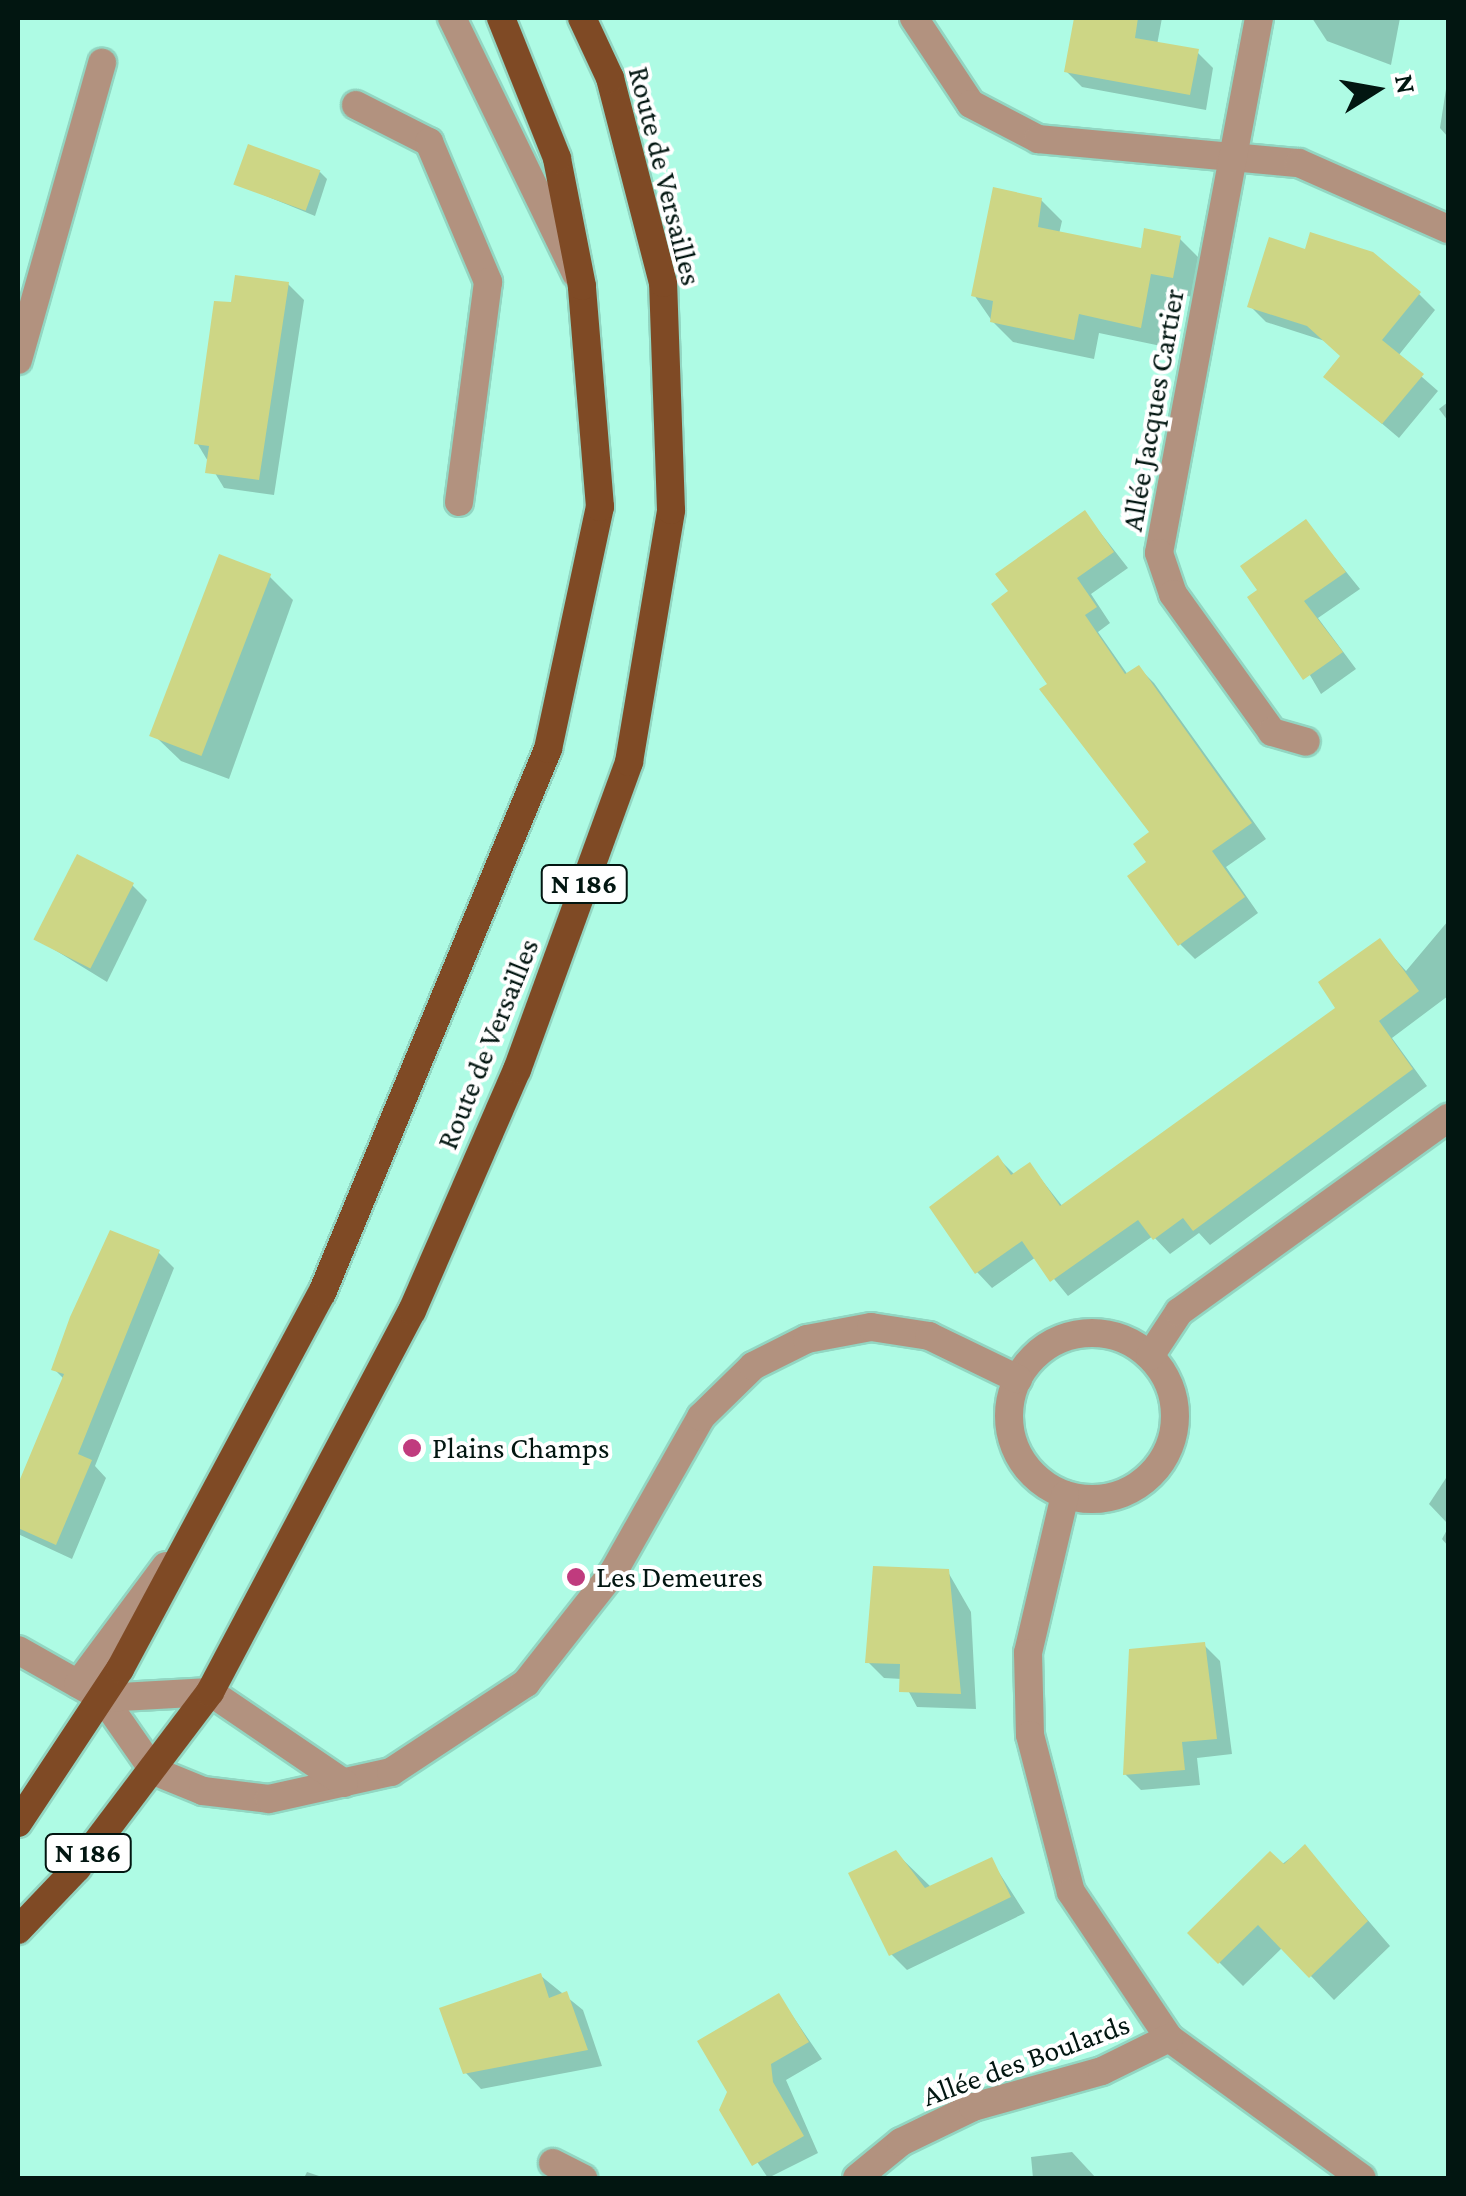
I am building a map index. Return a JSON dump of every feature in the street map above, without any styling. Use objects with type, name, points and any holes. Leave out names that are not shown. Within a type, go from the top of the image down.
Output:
[{"type":"main road","name":"Route de Versailles","points":[[18,1823],[103,1698],[322,1293],[548,750],[600,506],[582,286],[557,158],[501,18]]},
{"type":"main road","name":"Route de Versailles","points":[[18,1930],[154,1772],[210,1692],[412,1311],[518,1070],[629,762],[670,510],[663,284],[610,78],[582,18]]},
{"type":"street","name":"Route de Versailles","points":[[452,18],[582,286]]},
{"type":"street","points":[[914,18],[971,104],[1038,140],[1234,151],[1361,183],[1448,229]]},
{"type":"street","name":"Allée Jacques Cartier","points":[[1258,18],[1159,553],[1173,594],[1272,732],[1306,742]]},
{"type":"street","points":[[18,360],[102,64]]},
{"type":"street","points":[[356,105],[430,142],[488,282],[459,502]]},
{"type":"street","points":[[1150,1356],[1178,1312],[1448,1118]]},
{"type":"street","points":[[18,1650],[103,1698],[154,1772],[203,1791],[269,1800],[391,1772],[526,1683],[614,1571],[701,1417],[752,1366],[806,1339],[871,1327],[930,1336],[1018,1379]]},
{"type":"street","points":[[1078,1333],[1129,1340],[1150,1356],[1176,1415],[1164,1457],[1122,1494],[1065,1495],[1015,1447],[1010,1413],[1018,1379],[1032,1358],[1078,1333]]},
{"type":"street","points":[[1065,1495],[1028,1653],[1044,1814],[1072,1892],[1169,2038],[1362,2178]]},
{"type":"street","points":[[78,1684],[192,1533]]},
{"type":"street","points":[[103,1698],[210,1692],[344,1783]]},
{"type":"street","name":"Allée des Boulards","points":[[857,2178],[901,2142],[973,2107],[1102,2072],[1169,2038]]},
{"type":"street","points":[[553,2163],[583,2178]]},
{"type":"building","points":[[1074,18],[1138,18],[1135,38],[1199,49],[1190,95],[1064,72]]},
{"type":"building","points":[[248,144],[320,170],[306,211],[233,184]]},
{"type":"building","points":[[993,187],[1042,198],[1038,227],[1141,248],[1144,228],[1181,236],[1173,278],[1151,274],[1141,328],[1079,314],[1074,340],[990,322],[993,301],[971,296]]},
{"type":"building","points":[[1310,232],[1373,252],[1421,292],[1382,340],[1424,374],[1382,424],[1323,377],[1340,356],[1307,326],[1247,307],[1269,237],[1305,249]]},
{"type":"building","points":[[235,275],[289,282],[259,480],[205,473],[209,446],[194,444],[214,301],[231,302]]},
{"type":"building","points":[[1085,510],[1114,552],[1077,578],[1097,607],[1085,615],[1125,674],[1139,665],[1252,823],[1212,851],[1245,897],[1178,946],[1127,876],[1146,862],[1133,844],[1149,832],[1039,689],[1047,684],[991,604],[1008,591],[995,574]]},
{"type":"building","points":[[1306,519],[1346,572],[1304,601],[1343,652],[1303,680],[1247,597],[1257,590],[1240,566]]},
{"type":"building","points":[[219,554],[271,574],[201,756],[149,736]]},
{"type":"building","points":[[77,854],[134,883],[90,969],[33,940]]},
{"type":"building","points":[[1380,938],[1419,991],[1379,1021],[1413,1069],[1193,1231],[1183,1218],[1153,1240],[1138,1220],[1050,1282],[1022,1241],[975,1274],[929,1207],[998,1155],[1011,1175],[1030,1162],[1060,1206],[1335,1008],[1318,982]]},
{"type":"building","points":[[110,1230],[160,1250],[78,1454],[92,1460],[56,1545],[18,1528],[18,1484],[64,1374],[51,1370],[70,1317]]},
{"type":"building","points":[[873,1566],[949,1569],[961,1694],[899,1692],[900,1664],[865,1663]]},
{"type":"building","points":[[1205,1642],[1217,1739],[1182,1742],[1185,1770],[1123,1775],[1129,1649]]},
{"type":"building","points":[[1305,1844],[1368,1921],[1309,1978],[1258,1925],[1218,1964],[1187,1933],[1270,1851],[1284,1864]]},
{"type":"building","points":[[896,1850],[925,1888],[992,1857],[1011,1897],[889,1956],[848,1873]]},
{"type":"building","points":[[541,1973],[549,1998],[567,1991],[588,2050],[463,2074],[439,2008]]},
{"type":"building","points":[[779,1993],[809,2042],[771,2064],[773,2082],[804,2136],[752,2166],[719,2110],[727,2092],[697,2041]]},
{"type":"place","name":"Plains Champs","points":[[412,1448]]},
{"type":"place","name":"Les Demeures","points":[[576,1577]]}]
